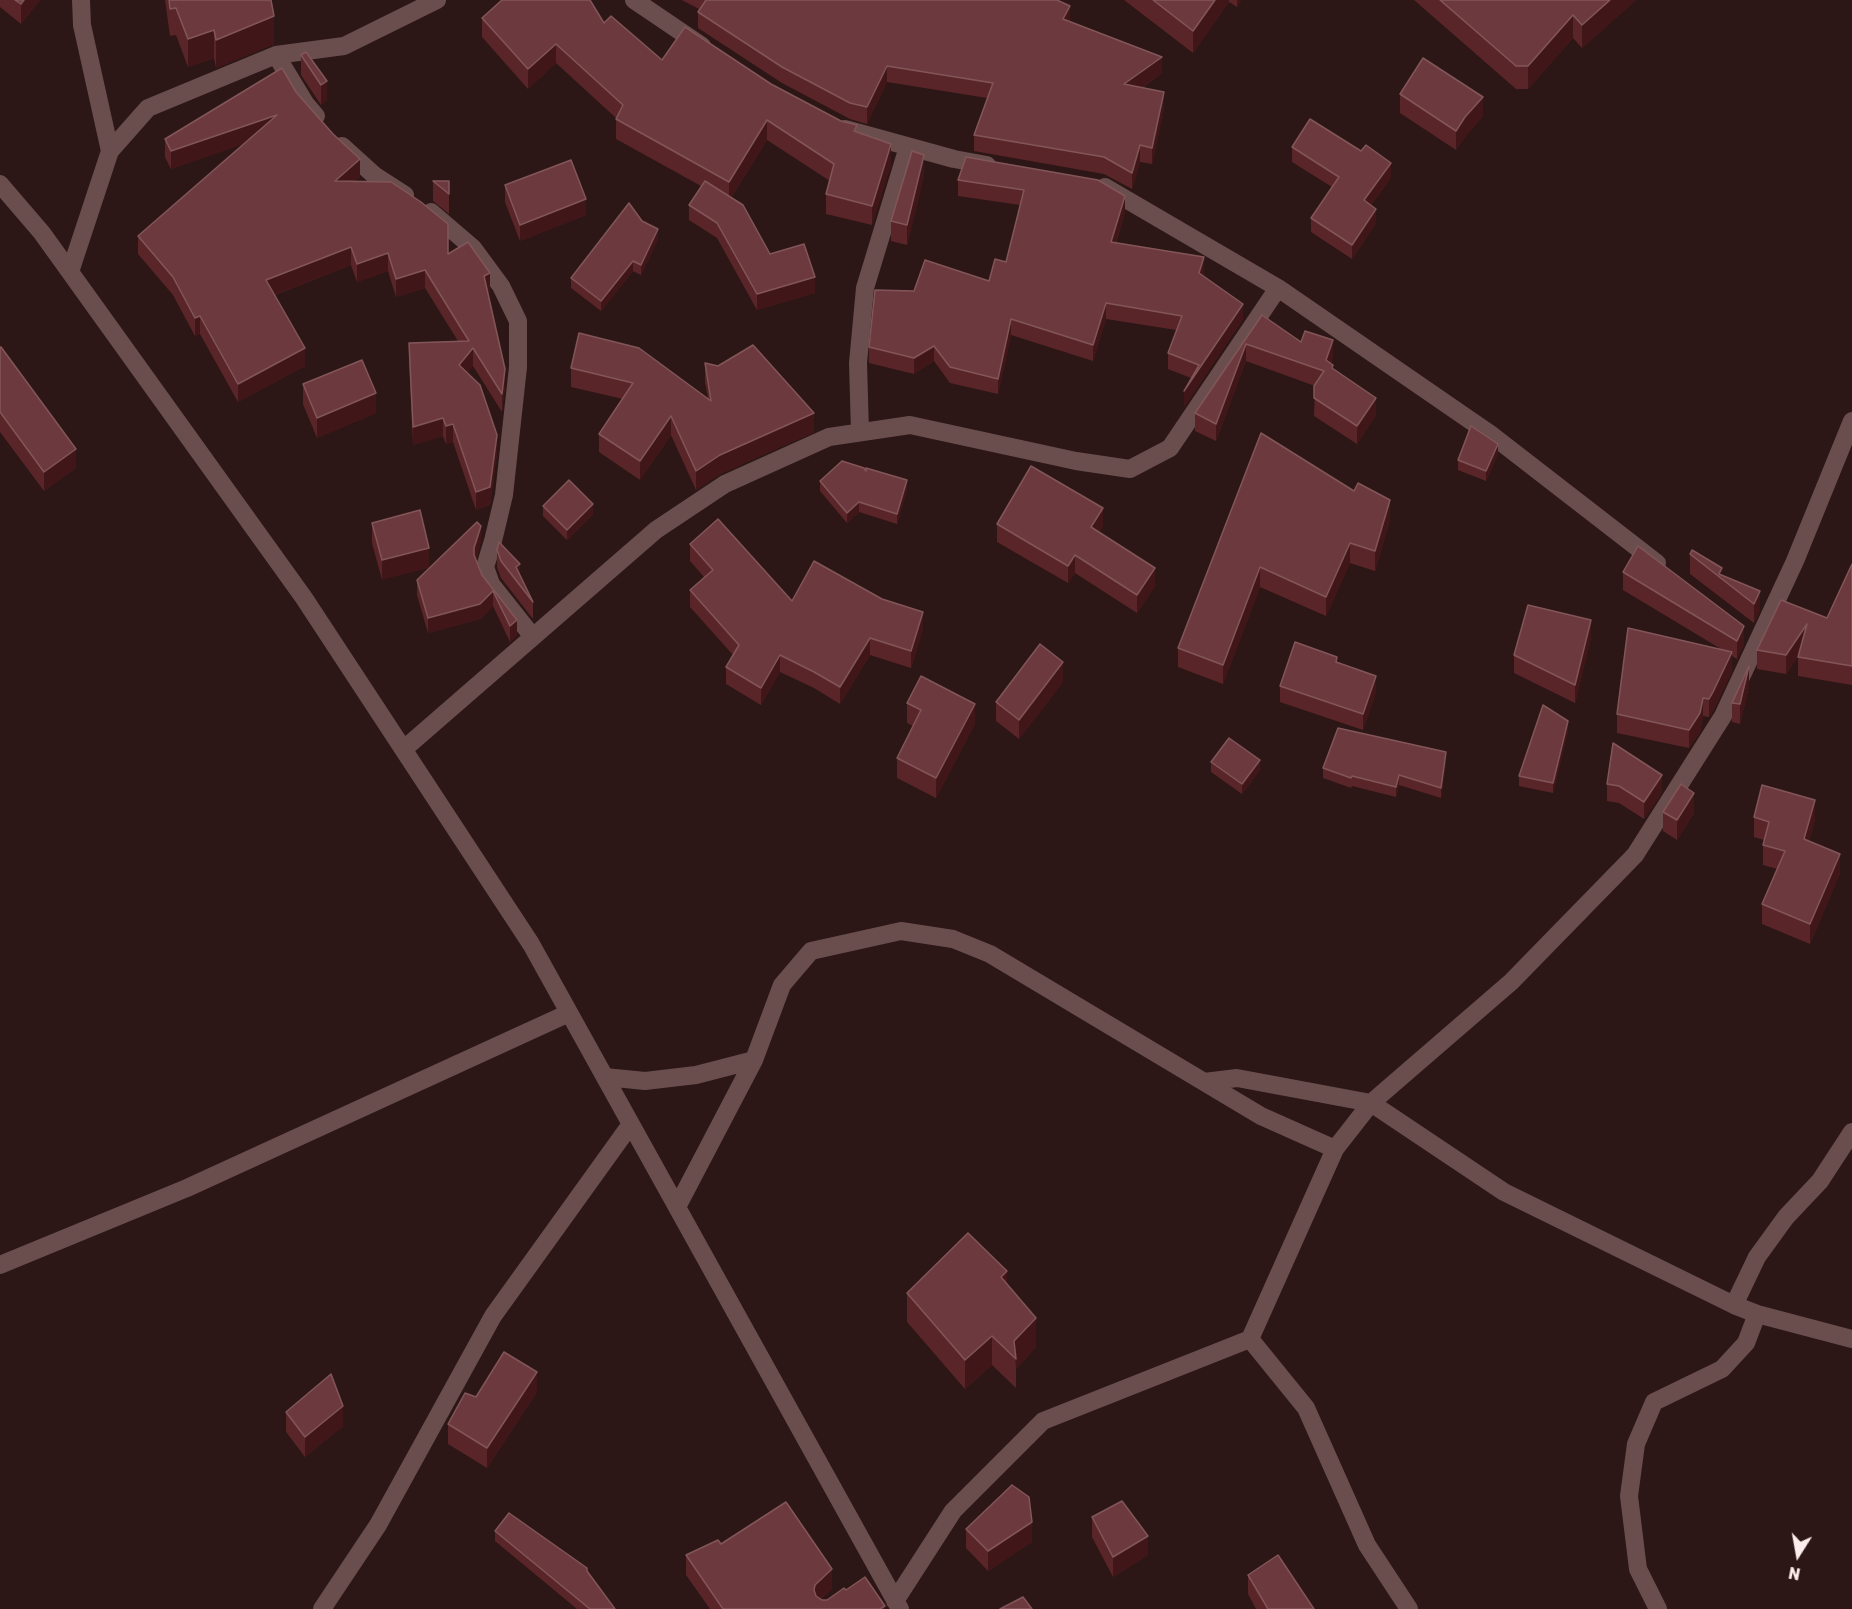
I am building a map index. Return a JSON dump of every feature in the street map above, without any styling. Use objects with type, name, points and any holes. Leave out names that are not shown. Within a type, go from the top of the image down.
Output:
[{"type":"street","points":[[81,0],[82,25],[110,151]]},
{"type":"street","points":[[70,272],[110,151],[148,108],[276,55],[344,46],[437,0]]},
{"type":"street","points":[[634,0],[717,56]]},
{"type":"street","points":[[276,55],[305,104],[330,133],[374,175],[428,211],[473,248],[501,285],[518,321],[518,367],[504,495],[494,541],[485,567],[491,584],[532,637]]},
{"type":"street","points":[[826,120],[846,130],[908,147],[954,159],[999,167]]},
{"type":"street","points":[[860,432],[858,363],[865,288],[908,147]]},
{"type":"street","points":[[1090,183],[1102,185],[1278,288],[1492,436],[1672,576]]},
{"type":"street","points":[[0,184],[42,233],[304,598],[531,944],[897,1605]]},
{"type":"street","points":[[404,749],[656,530],[725,484],[829,437],[910,425],[1076,461],[1130,469],[1170,448],[1278,288]]},
{"type":"street","points":[[897,1605],[953,1511],[1043,1421],[1250,1339],[1335,1149],[1371,1103],[1511,982],[1635,855],[1723,716],[1753,638],[1796,561],[1852,421]]},
{"type":"street","points":[[677,1207],[754,1060],[782,985],[811,951],[901,931],[953,939],[990,954],[1260,1116],[1335,1149]]},
{"type":"street","points":[[0,1265],[188,1188],[569,1013]]},
{"type":"street","points":[[605,1077],[645,1081],[696,1075],[754,1060]]},
{"type":"street","points":[[1204,1082],[1237,1078],[1371,1103],[1504,1192],[1734,1305],[1757,1314],[1852,1339]]},
{"type":"street","points":[[322,1609],[378,1525],[493,1316],[631,1124]]},
{"type":"street","points":[[1734,1305],[1757,1257],[1786,1217],[1820,1181],[1852,1132]]},
{"type":"street","points":[[1658,1609],[1638,1569],[1629,1496],[1636,1444],[1654,1402],[1722,1369],[1746,1343],[1757,1314]]},
{"type":"street","points":[[1250,1339],[1306,1408],[1367,1545],[1409,1609]]},
{"type":"street","points":[[863,1583],[880,1574]]},
{"type":"building","points":[[169,0],[271,0],[274,16],[216,40],[214,30],[188,39],[176,8],[170,9]]},
{"type":"building","points":[[502,0],[590,0],[604,23],[611,16],[662,60],[685,27],[771,84],[841,121],[857,125],[854,131],[891,144],[872,206],[826,194],[834,164],[767,120],[729,182],[616,119],[623,105],[556,44],[528,69],[482,18]]},
{"type":"building","points":[[706,0],[1057,0],[1070,6],[1063,19],[1162,57],[1124,84],[1164,92],[1152,148],[1140,145],[1132,173],[1104,157],[974,135],[993,83],[887,66],[867,107],[850,103],[782,67],[698,12]]},
{"type":"building","points":[[1153,0],[1215,0],[1193,31]]},
{"type":"building","points":[[1440,0],[1610,0],[1582,25],[1573,15],[1528,66],[1516,66]]},
{"type":"building","points":[[306,52],[327,81],[321,85],[301,55]]},
{"type":"building","points":[[1423,58],[1483,97],[1456,131],[1400,94]]},
{"type":"building","points":[[282,68],[296,92],[333,134],[360,159],[335,181],[391,182],[448,224],[448,254],[468,242],[490,273],[484,276],[505,369],[502,394],[473,348],[459,365],[480,385],[497,435],[490,487],[476,492],[453,424],[446,426],[443,418],[413,427],[409,343],[469,341],[425,270],[396,279],[388,253],[357,264],[351,247],[266,280],[305,348],[238,384],[200,316],[195,318],[173,277],[138,236],[277,115],[171,151],[165,139]]},
{"type":"building","points":[[1310,119],[1361,151],[1366,145],[1391,163],[1364,200],[1376,209],[1352,245],[1311,218],[1339,177],[1292,147]]},
{"type":"building","points":[[912,151],[924,155],[907,225],[891,221]]},
{"type":"building","points":[[966,157],[1098,180],[1125,196],[1111,242],[1204,257],[1199,273],[1243,304],[1184,391],[1199,365],[1168,353],[1182,316],[1106,303],[1093,345],[1011,319],[998,379],[950,367],[934,346],[914,358],[869,347],[875,290],[914,291],[925,260],[989,281],[995,259],[1006,262],[1024,190],[958,180]]},
{"type":"building","points":[[571,160],[586,199],[520,225],[505,185]]},
{"type":"building","points":[[433,181],[449,181],[449,194]]},
{"type":"building","points":[[705,181],[743,205],[770,254],[804,244],[815,277],[757,294],[717,223],[689,205]]},
{"type":"building","points":[[629,203],[642,221],[658,229],[641,265],[633,261],[601,301],[571,278]]},
{"type":"building","points":[[1262,315],[1301,342],[1305,331],[1333,340],[1326,360],[1333,365],[1332,368],[1376,398],[1357,426],[1314,398],[1314,386],[1324,371],[1246,344],[1216,424],[1195,413]]},
{"type":"building","points":[[579,333],[639,348],[711,401],[705,363],[718,366],[753,345],[814,413],[720,455],[696,471],[671,416],[640,461],[599,434],[633,383],[571,368]]},
{"type":"building","points":[[0,347],[76,449],[44,472],[0,412]]},
{"type":"building","points":[[362,360],[376,393],[317,418],[303,384]]},
{"type":"building","points":[[1471,426],[1498,444],[1486,471],[1458,460]]},
{"type":"building","points":[[1261,433],[1354,491],[1358,483],[1390,500],[1375,551],[1350,543],[1326,597],[1260,567],[1223,665],[1178,648]]},
{"type":"building","points":[[842,461],[864,468],[866,471],[866,468],[907,480],[897,514],[859,502],[847,513],[820,481]]},
{"type":"building","points":[[1031,466],[1103,508],[1091,527],[1155,568],[1137,595],[1075,555],[1068,566],[997,524]]},
{"type":"building","points":[[569,480],[593,504],[567,530],[543,506]]},
{"type":"building","points":[[420,510],[429,548],[382,560],[372,523]]},
{"type":"building","points":[[718,519],[792,601],[814,561],[882,599],[923,612],[911,651],[870,638],[840,687],[780,655],[761,688],[726,667],[739,645],[690,590],[713,570],[690,544]]},
{"type":"building","points":[[477,522],[481,526],[474,555],[482,575],[517,620],[510,626],[493,591],[480,604],[428,618],[417,580]]},
{"type":"building","points":[[499,542],[520,564],[516,567],[533,602],[501,561],[497,550]]},
{"type":"building","points":[[1638,546],[1744,626],[1737,641],[1623,572]]},
{"type":"building","points":[[1692,550],[1722,568],[1719,574],[1760,591],[1754,604],[1690,554]]},
{"type":"building","points":[[1852,564],[1852,666],[1798,657],[1807,624],[1786,655],[1757,650],[1781,600],[1827,618]]},
{"type":"building","points":[[1528,605],[1591,620],[1575,685],[1514,655]]},
{"type":"building","points":[[1628,628],[1732,652],[1709,699],[1703,698],[1700,713],[1689,730],[1617,714]]},
{"type":"building","points":[[1295,642],[1337,657],[1336,662],[1376,676],[1363,714],[1280,686]]},
{"type":"building","points":[[1040,644],[1063,662],[1019,720],[996,702]]},
{"type":"building","points":[[1749,666],[1740,704],[1732,703]]},
{"type":"building","points":[[921,676],[975,704],[936,778],[897,758],[921,710],[907,703]]},
{"type":"building","points":[[1543,705],[1568,721],[1553,783],[1519,776]]},
{"type":"building","points":[[1338,728],[1446,752],[1441,788],[1399,775],[1396,787],[1352,776],[1351,778],[1323,768]]},
{"type":"building","points":[[1229,738],[1260,760],[1242,784],[1211,762]]},
{"type":"building","points":[[1613,743],[1662,775],[1644,802],[1619,786],[1607,784]]},
{"type":"building","points":[[1681,784],[1694,793],[1677,820],[1663,812]]},
{"type":"building","points":[[1762,785],[1815,800],[1804,839],[1840,854],[1810,924],[1762,904],[1785,851],[1763,845],[1769,822],[1754,817]]},
{"type":"building","points":[[968,1233],[1007,1271],[1001,1277],[1036,1318],[1014,1341],[1016,1359],[992,1336],[965,1360],[907,1293]]},
{"type":"building","points":[[504,1352],[537,1372],[487,1448],[448,1424],[465,1393],[476,1397]]},
{"type":"building","points":[[331,1374],[343,1406],[305,1437],[286,1412]]},
{"type":"building","points":[[1012,1485],[1029,1497],[1032,1522],[988,1551],[966,1529]]},
{"type":"building","points":[[1122,1501],[1148,1536],[1113,1557],[1092,1517]]},
{"type":"building","points":[[786,1502],[832,1569],[815,1585],[816,1596],[827,1600],[865,1577],[885,1606],[880,1609],[723,1609],[686,1555],[718,1540],[721,1544]]},
{"type":"building","points":[[509,1513],[587,1568],[615,1609],[590,1609],[495,1531]]},
{"type":"building","points":[[1278,1555],[1314,1609],[1268,1609],[1248,1575]]},
{"type":"building","points":[[1023,1597],[1032,1609],[1000,1609]]}]
